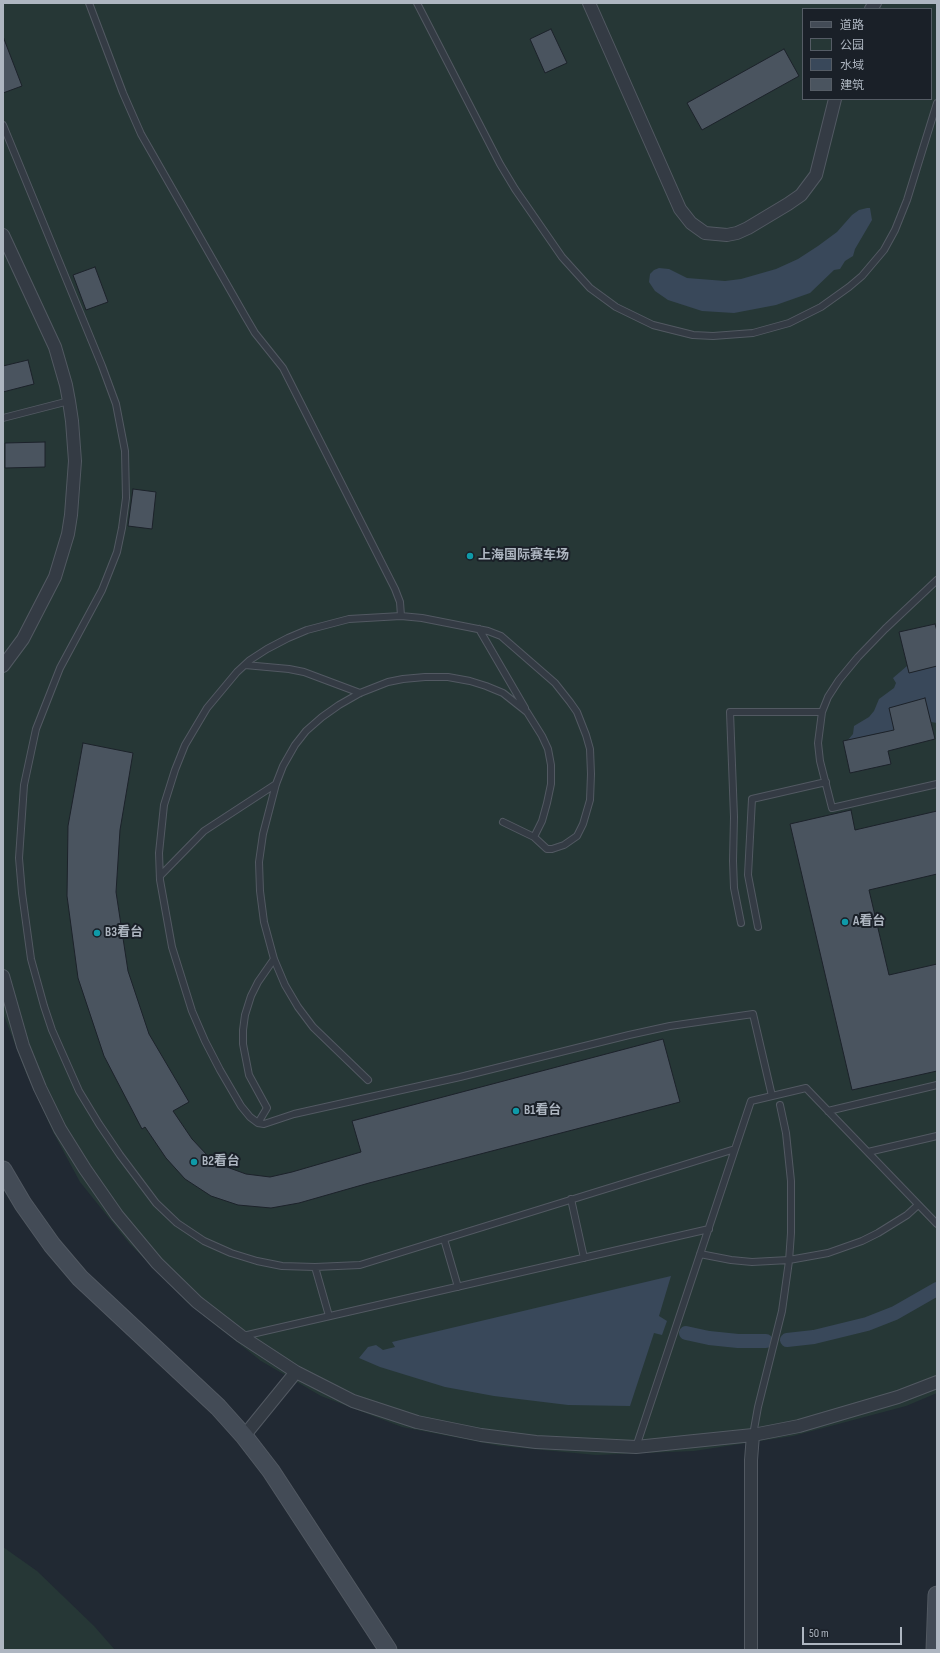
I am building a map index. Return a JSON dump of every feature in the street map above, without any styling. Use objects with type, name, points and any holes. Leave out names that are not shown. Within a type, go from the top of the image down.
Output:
[{"type":"street","points":[[589,3],[677,203],[691,223],[705,234],[727,235],[737,233],[748,228],[801,195],[816,175],[835,100]]},
{"type":"street","points":[[3,235],[55,347],[66,385],[69,402],[75,461],[74,488],[68,534],[55,577],[23,639],[3,666]]},
{"type":"street","points":[[3,976],[23,1046],[40,1088],[60,1129],[85,1170],[117,1215],[157,1263],[197,1302],[241,1336],[296,1372],[353,1401],[418,1422],[481,1435],[536,1442],[636,1447],[753,1435],[798,1426],[848,1413],[937,1382]]},
{"type":"street","points":[[3,1170],[23,1204],[52,1245],[80,1278],[110,1308],[212,1402],[244,1436],[271,1470],[388,1650]]},
{"type":"street","points":[[244,1436],[296,1372]]},
{"type":"street","points":[[751,1650],[751,1460],[753,1435]]},
{"type":"street","points":[[935,1643],[937,1595]]},
{"type":"lane","points":[[89,3],[123,93],[141,134],[255,333],[283,368],[395,589],[400,602],[401,616]]},
{"type":"lane","points":[[416,3],[500,164],[548,239],[575,272],[590,288],[616,307],[653,325],[693,335],[713,336],[753,333],[789,323],[821,307],[862,276],[884,250],[895,230],[907,200],[937,103]]},
{"type":"lane","points":[[3,125],[102,366],[116,404],[122,431],[126,472],[126,498],[122,528],[114,558],[102,590],[60,668],[44,707],[30,754],[24,786],[20,858],[22,893],[31,959],[37,983],[52,1030],[79,1091],[99,1124],[156,1203],[177,1223],[204,1241],[231,1253],[257,1261],[315,1267],[360,1265],[735,1149]]},
{"type":"lane","points":[[3,418],[69,402]]},
{"type":"lane","points":[[937,580],[858,657],[839,680],[828,697],[822,712],[818,743],[820,761],[832,808],[937,784]]},
{"type":"lane","points":[[503,822],[534,838],[547,849],[564,845],[580,833],[590,800],[592,774],[590,749],[577,712],[555,683],[501,636],[479,629],[422,618],[401,616],[349,619],[306,630],[267,649],[237,672],[207,708],[185,745],[164,804],[159,853],[160,876],[172,948],[192,1012],[220,1070],[241,1106],[250,1117],[258,1123],[264,1124],[294,1114],[452,1078],[629,1035],[670,1026],[753,1014],[772,1096]]},
{"type":"lane","points":[[479,629],[542,736],[548,749],[551,765],[551,784],[542,821],[534,838]]},
{"type":"lane","points":[[245,665],[289,669],[304,672],[360,693]]},
{"type":"lane","points":[[368,1080],[313,1027],[288,991],[274,959],[264,922],[260,891],[259,862],[263,834],[276,784],[283,766],[295,745],[306,731],[322,717],[360,693],[388,682],[425,677],[470,681],[503,693],[527,712]]},
{"type":"lane","points":[[741,923],[734,888],[734,804],[730,712],[822,712]]},
{"type":"lane","points":[[758,927],[748,875],[752,799],[826,782]]},
{"type":"lane","points":[[160,876],[204,831],[276,784]]},
{"type":"lane","points":[[258,1123],[267,1108],[249,1075],[243,1044],[243,1030],[245,1015],[251,996],[258,982],[274,959]]},
{"type":"lane","points":[[828,1111],[937,1085]]},
{"type":"lane","points":[[636,1447],[751,1101],[806,1088],[937,1224]]},
{"type":"lane","points":[[753,1435],[758,1407],[782,1311],[789,1260],[791,1233],[791,1181],[786,1132],[780,1105]]},
{"type":"lane","points":[[868,1152],[937,1136]]},
{"type":"lane","points":[[571,1199],[584,1258]]},
{"type":"lane","points":[[700,1254],[731,1260],[752,1262],[789,1260],[828,1253],[862,1241],[894,1224],[918,1205]]},
{"type":"lane","points":[[241,1336],[709,1229]]},
{"type":"lane","points":[[444,1239],[458,1287]]},
{"type":"lane","points":[[315,1267],[329,1316]]},
{"type":"green space","name":"上海国际赛车场","points":[[3,3],[937,3],[937,1393],[906,1406],[793,1436],[694,1451],[596,1455],[500,1446],[402,1427],[321,1396],[261,1361],[190,1305],[129,1243],[80,1182],[53,1132],[26,1073],[3,1013]]},
{"type":"green space","points":[[3,1547],[37,1571],[94,1626],[115,1650],[3,1650]]},
{"type":"water","points":[[870,208],[872,220],[855,249],[853,256],[845,261],[840,269],[834,270],[810,293],[776,305],[734,313],[702,311],[668,300],[655,291],[649,282],[650,274],[659,268],[669,269],[687,278],[725,281],[741,279],[776,269],[798,259],[818,246],[837,232],[852,215],[859,210]]},
{"type":"water","points":[[907,666],[909,673],[937,666],[937,723],[931,722],[925,699],[889,708],[897,740],[887,732],[884,732],[848,740],[853,734],[854,726],[869,717],[874,711],[879,699],[894,688],[896,683],[893,678]]},
{"type":"water","points":[[671,1276],[659,1316],[667,1321],[662,1335],[654,1333],[630,1406],[568,1405],[494,1396],[445,1387],[380,1367],[359,1358],[368,1347],[376,1345],[383,1350],[395,1347],[392,1342]]},
{"type":"building","points":[[551,29],[567,63],[545,73],[530,39]]},
{"type":"building","points":[[4,39],[22,86],[3,93],[3,40]]},
{"type":"building","points":[[784,49],[799,76],[702,130],[687,103]]},
{"type":"building","points":[[95,267],[108,302],[86,310],[73,275]]},
{"type":"building","points":[[28,360],[34,384],[3,392],[3,366]]},
{"type":"building","points":[[45,442],[45,467],[5,468],[5,443]]},
{"type":"building","points":[[133,489],[156,492],[152,529],[128,526]]},
{"type":"building","points":[[935,624],[937,631],[937,666],[909,673],[899,632]]},
{"type":"building","points":[[925,698],[935,739],[888,751],[891,764],[850,773],[843,741],[894,730],[889,708]]},
{"type":"building","points":[[83,743],[133,753],[120,830],[116,892],[128,971],[149,1034],[189,1102],[173,1111],[192,1139],[207,1155],[224,1166],[246,1174],[270,1177],[292,1172],[361,1152],[352,1121],[663,1039],[680,1102],[369,1183],[299,1203],[271,1208],[238,1205],[211,1196],[185,1179],[166,1158],[145,1127],[142,1129],[104,1056],[78,978],[67,896],[68,826]]},
{"type":"building","name":"A看台","points":[[851,810],[855,830],[937,811],[937,874],[869,890],[889,975],[937,964],[937,1071],[852,1090],[790,824]]},
{"type":"waterway","points":[[787,1340],[814,1337],[867,1324],[895,1313],[937,1289]]},
{"type":"waterway","points":[[686,1333],[709,1338],[738,1341],[766,1341]]},
{"type":"place","name":"上海国际赛车场","points":[[470,556]]},
{"type":"place","name":"A看台","points":[[845,922]]},
{"type":"place","name":"B3看台","points":[[97,933]]},
{"type":"place","name":"B1看台","points":[[516,1111]]},
{"type":"place","name":"B2看台","points":[[194,1162]]}]
